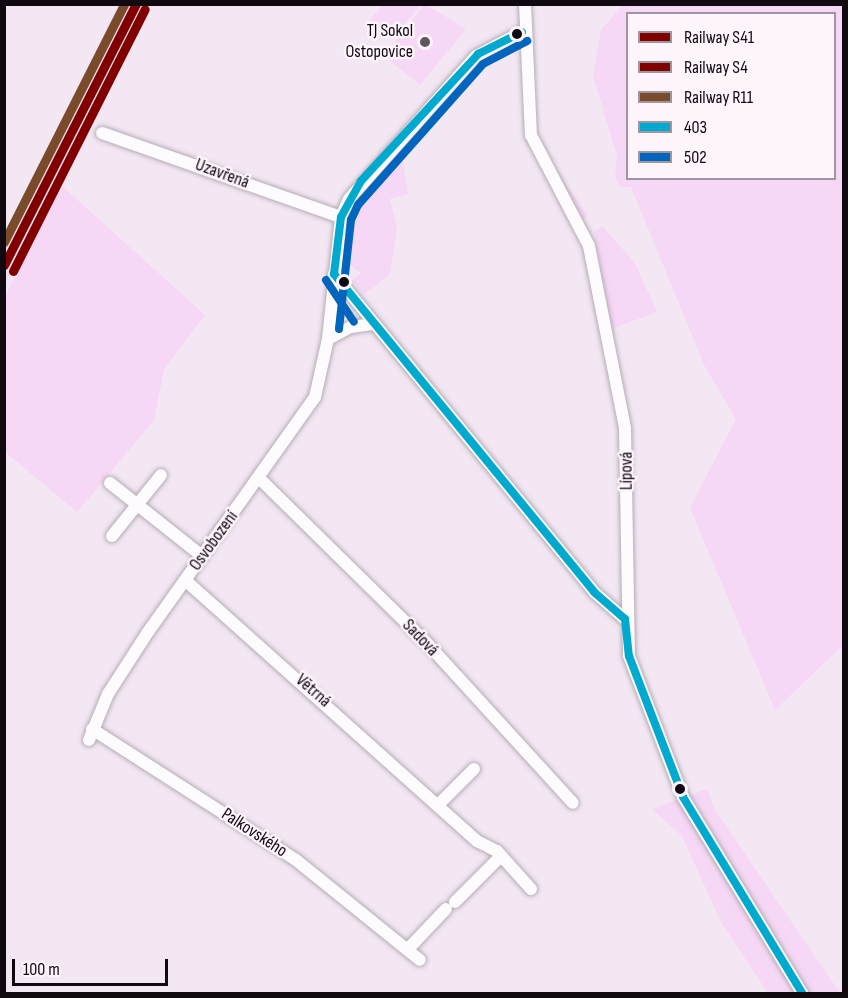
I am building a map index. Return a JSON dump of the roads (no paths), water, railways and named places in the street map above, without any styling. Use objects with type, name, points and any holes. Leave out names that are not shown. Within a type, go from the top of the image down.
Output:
[{"type":"street","name":"Lípová","points":[[525,4],[522,33],[526,76],[541,151],[589,246],[625,428],[625,619],[629,656],[683,797],[803,993]]},
{"type":"street","name":"Osvobození","points":[[90,735],[113,686],[185,580],[260,479],[315,398],[332,333],[334,274],[341,217],[361,181],[458,74],[485,48],[522,33]]},
{"type":"street","name":"Uzavřená","points":[[102,133],[341,217]]},
{"type":"street","points":[[334,274],[367,321],[594,592],[625,619]]},
{"type":"street","points":[[332,333],[367,321]]},
{"type":"street","points":[[112,536],[162,475]]},
{"type":"street","name":"Sadová","points":[[260,479],[424,641],[573,803]]},
{"type":"street","points":[[110,483],[202,556]]},
{"type":"street","name":"Větrná","points":[[185,580],[440,803],[477,841],[501,856],[531,889]]},
{"type":"street","name":"Palkovského","points":[[90,735],[296,860],[420,960]]},
{"type":"street","points":[[440,803],[474,769]]},
{"type":"street","points":[[408,949],[501,856]]},
{"type":"rail line","name":"R11","points":[[4,242],[124,4]]},
{"type":"rail line","name":"S41","points":[[4,265],[136,4]]},
{"type":"rail line","name":"S4","points":[[13,271],[145,9]]},
{"type":"place","name":"TJ Sokol Ostopovice","points":[[425,42]]}]
